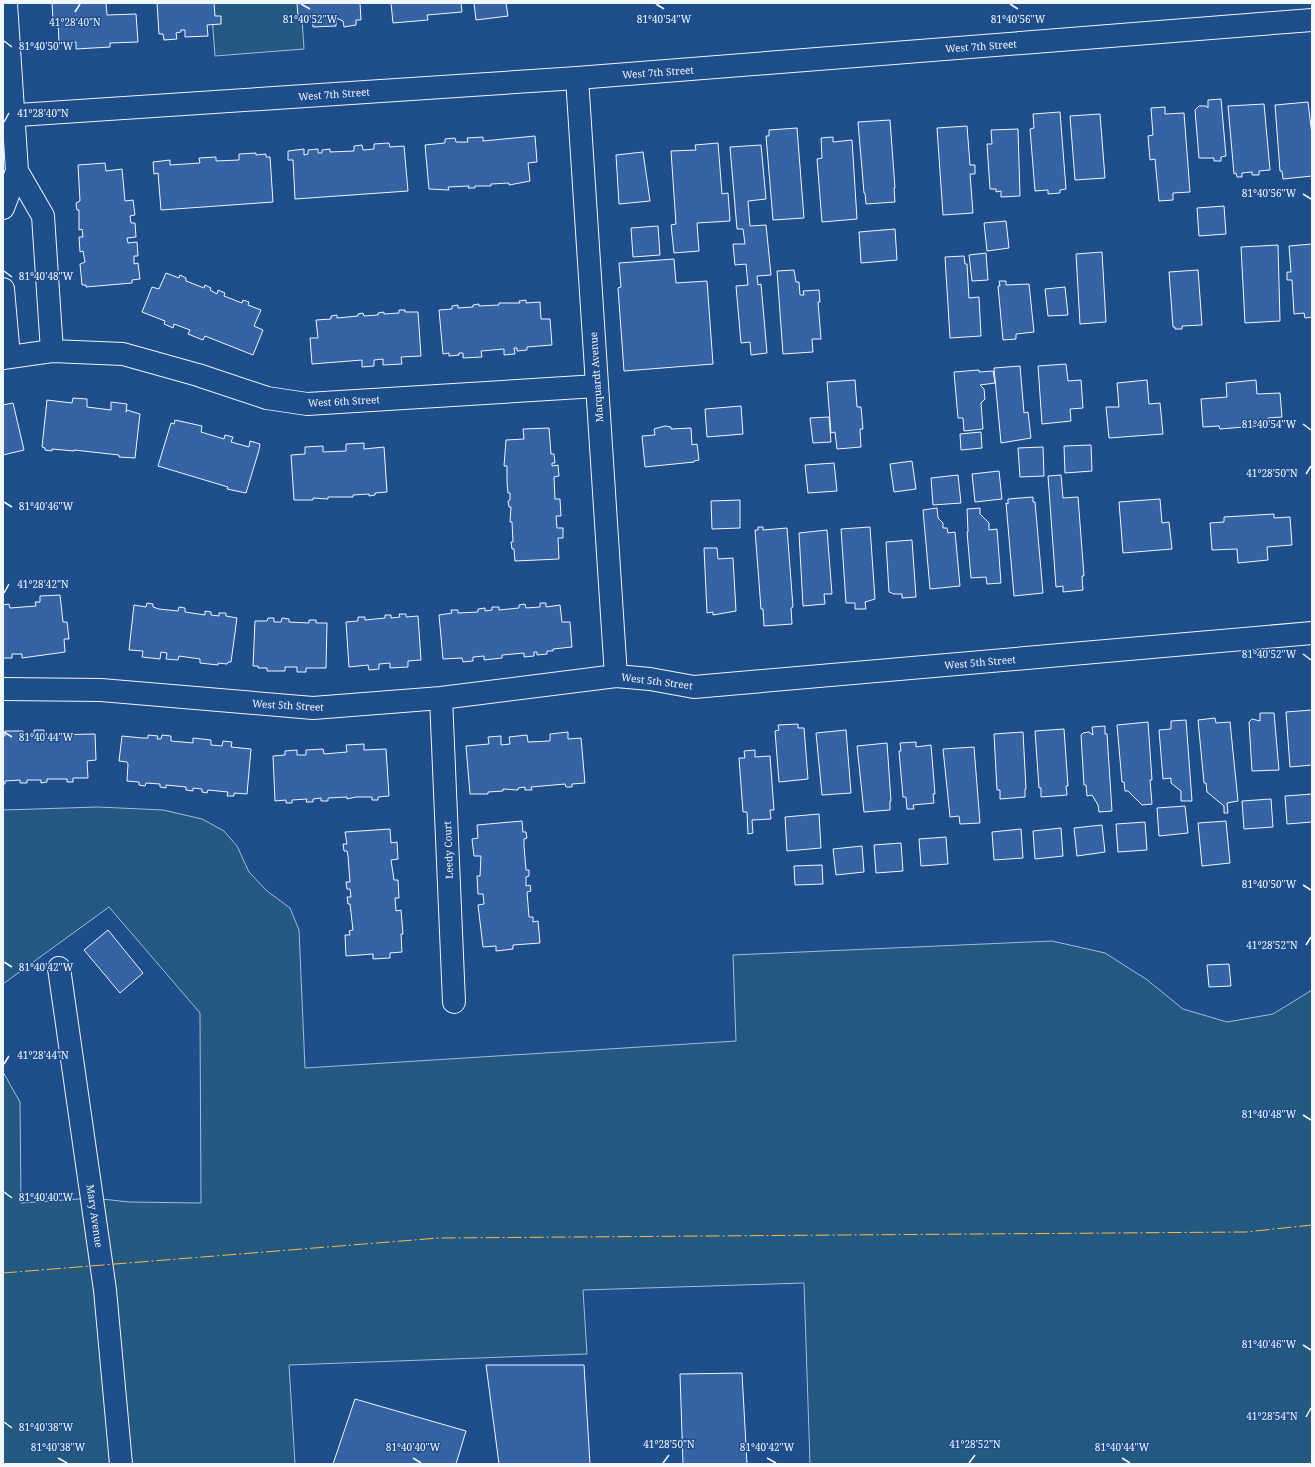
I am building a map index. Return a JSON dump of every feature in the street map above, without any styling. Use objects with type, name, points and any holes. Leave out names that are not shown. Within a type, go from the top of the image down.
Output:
[{"type":"street","points":[[6,3],[8,115],[17,171],[43,216],[52,351]]},
{"type":"street","name":"West 7th Street","points":[[8,115],[577,78],[1312,20]]},
{"type":"street","name":"Marquardt Avenue","points":[[577,78],[616,676]]},
{"type":"street","points":[[3,208],[17,171]]},
{"type":"street","points":[[3,289],[6,357]]},
{"type":"street","name":"West 6th Street","points":[[6,357],[52,351],[123,354],[198,375],[268,398],[307,404],[597,386]]},
{"type":"street","name":"West 5th Street","points":[[3,689],[101,690],[313,708],[441,698],[616,676],[650,679],[694,687],[1312,633]]},
{"type":"street","name":"Leedy Court","points":[[441,698],[454,1002]]},
{"type":"street","name":"Mary Avenue","points":[[58,968],[103,1275],[121,1464]]},
{"type":"shaded area","points":[[211,3],[301,3],[304,49],[215,56]]},
{"type":"shaded area","points":[[98,807],[163,810],[202,819],[224,831],[237,846],[249,872],[267,891],[290,908],[299,930],[305,1068],[736,1041],[733,955],[1052,941],[1105,953],[1146,979],[1183,1009],[1227,1022],[1273,1014],[1312,990],[1312,1464],[810,1464],[804,1283],[583,1290],[587,1354],[289,1365],[295,1464],[3,1464],[3,1072],[20,1102],[21,1203],[93,1198],[129,1202],[201,1203],[200,1013],[109,907],[3,984],[3,810]]},
{"type":"building","points":[[52,3],[106,3],[107,15],[136,14],[138,42],[110,43],[110,47],[76,49],[76,42],[59,43],[58,20],[53,20]]},
{"type":"building","points":[[157,3],[214,3],[215,16],[221,16],[221,24],[207,25],[208,36],[185,37],[185,30],[181,30],[181,32],[176,33],[177,39],[164,40],[163,34],[159,34]]},
{"type":"building","points":[[297,3],[360,3],[361,20],[356,20],[356,25],[344,27],[343,21],[336,18],[336,26],[313,27],[312,16],[298,17]]},
{"type":"building","points":[[391,3],[461,3],[462,12],[427,15],[428,20],[393,23]]},
{"type":"building","points":[[474,3],[506,3],[508,16],[476,20]]},
{"type":"building","points":[[1221,99],[1226,156],[1221,157],[1221,161],[1214,161],[1214,158],[1199,158],[1195,110],[1199,106],[1206,106],[1208,108],[1208,100]]},
{"type":"building","points":[[1308,102],[1312,135],[1312,176],[1283,179],[1282,171],[1280,171],[1275,105]]},
{"type":"building","points":[[1264,104],[1270,170],[1259,171],[1259,175],[1252,175],[1252,172],[1242,173],[1242,177],[1237,177],[1236,173],[1234,174],[1228,106]]},
{"type":"building","points":[[1165,107],[1165,114],[1184,113],[1190,192],[1173,193],[1173,200],[1159,201],[1155,159],[1150,160],[1148,136],[1153,135],[1151,108]]},
{"type":"building","points":[[1060,112],[1066,189],[1060,190],[1060,193],[1048,194],[1048,190],[1035,191],[1030,129],[1034,128],[1033,114]]},
{"type":"building","points":[[1100,114],[1105,178],[1075,180],[1070,116]]},
{"type":"building","points":[[890,120],[895,202],[866,204],[858,122]]},
{"type":"building","points":[[967,126],[970,165],[975,165],[975,174],[970,174],[973,213],[943,215],[937,128]]},
{"type":"building","points":[[797,128],[804,218],[773,220],[766,136],[769,136],[769,130]]},
{"type":"building","points":[[1018,129],[1020,196],[1001,197],[1001,191],[996,192],[996,189],[990,189],[987,144],[992,144],[991,130]]},
{"type":"building","points":[[535,136],[537,162],[528,163],[530,181],[509,185],[509,183],[491,184],[491,186],[475,186],[475,188],[468,188],[469,186],[448,187],[449,190],[429,189],[425,145],[445,143],[445,139],[455,138],[456,142],[468,142],[467,138],[483,137],[483,141]]},
{"type":"building","points":[[833,137],[833,142],[852,140],[857,219],[822,222],[817,159],[822,158],[821,138]]},
{"type":"building","points":[[389,143],[390,147],[404,146],[408,191],[295,199],[293,160],[288,160],[288,151],[304,149],[304,155],[308,154],[308,150],[318,149],[318,153],[322,153],[322,150],[330,149],[330,152],[354,151],[354,146],[362,145],[363,150],[374,149],[374,144]]},
{"type":"building","points":[[718,143],[722,194],[728,193],[730,221],[697,223],[699,251],[674,253],[671,225],[676,224],[671,151],[696,150],[695,145]]},
{"type":"building","points":[[761,145],[766,199],[748,201],[750,226],[766,225],[771,275],[757,276],[758,285],[761,284],[767,353],[751,355],[750,342],[741,343],[736,286],[748,285],[746,264],[735,265],[733,244],[745,244],[743,229],[737,229],[730,147]]},
{"type":"building","points":[[643,152],[650,201],[619,204],[616,155]]},
{"type":"building","points":[[256,153],[256,155],[266,154],[266,157],[270,157],[273,202],[161,210],[158,173],[154,174],[153,162],[170,160],[170,165],[200,163],[199,158],[216,157],[216,161],[239,160],[239,154]]},
{"type":"building","points":[[105,163],[106,171],[122,169],[125,201],[133,200],[135,215],[130,216],[131,223],[135,223],[136,237],[127,238],[128,243],[137,242],[138,256],[134,256],[134,264],[138,263],[140,279],[132,280],[132,283],[86,287],[86,285],[82,285],[80,264],[85,262],[83,251],[80,252],[79,237],[83,237],[82,229],[79,230],[79,210],[77,210],[76,203],[80,201],[78,165]]},
{"type":"building","points":[[1224,206],[1226,234],[1199,236],[1197,208]]},
{"type":"building","points":[[1006,221],[1009,248],[987,251],[984,223]]},
{"type":"building","points":[[658,226],[660,255],[633,257],[631,228]]},
{"type":"building","points":[[895,229],[897,260],[861,263],[859,232]]},
{"type":"building","points":[[1312,244],[1312,317],[1305,318],[1304,313],[1294,314],[1292,280],[1287,280],[1287,272],[1291,272],[1289,246]]},
{"type":"building","points":[[1278,245],[1280,321],[1245,323],[1241,247]]},
{"type":"building","points":[[1102,252],[1106,322],[1080,324],[1076,254]]},
{"type":"building","points":[[986,253],[988,280],[972,281],[969,255]]},
{"type":"building","points":[[964,256],[965,264],[967,264],[969,298],[979,297],[981,336],[950,338],[945,257]]},
{"type":"building","points":[[674,259],[676,283],[707,281],[713,364],[624,371],[618,288],[621,287],[619,263]]},
{"type":"building","points":[[794,270],[796,282],[799,282],[800,295],[804,295],[803,291],[819,290],[820,302],[818,302],[821,339],[812,339],[813,352],[783,354],[777,271]]},
{"type":"building","points":[[1198,270],[1202,325],[1182,326],[1182,329],[1175,329],[1175,327],[1173,327],[1169,272]]},
{"type":"building","points":[[166,273],[179,278],[180,275],[186,278],[186,281],[204,288],[205,285],[217,294],[218,290],[225,293],[224,296],[242,303],[243,300],[249,302],[248,305],[261,310],[254,326],[263,330],[253,355],[205,336],[203,340],[188,334],[190,330],[174,324],[173,328],[164,324],[165,321],[142,312],[152,287],[159,289]]},
{"type":"building","points":[[999,281],[1006,281],[1006,285],[1029,284],[1034,332],[1016,334],[1016,339],[1003,340],[998,286],[1000,286]]},
{"type":"building","points":[[1065,287],[1068,315],[1048,316],[1045,289]]},
{"type":"building","points":[[526,300],[526,303],[540,302],[541,319],[550,319],[552,345],[527,347],[527,350],[517,351],[517,348],[514,348],[515,354],[504,355],[504,349],[481,351],[482,357],[463,358],[463,353],[449,356],[449,353],[443,354],[439,310],[452,309],[452,306],[458,305],[458,308],[473,307],[473,305],[479,304],[479,306],[499,305],[499,303],[520,303],[519,301]]},
{"type":"building","points":[[399,310],[405,310],[405,312],[418,312],[421,356],[401,357],[402,364],[383,365],[383,359],[374,360],[374,366],[362,367],[362,360],[312,364],[310,338],[318,338],[316,320],[331,319],[331,316],[337,315],[337,318],[358,316],[358,314],[363,313],[364,316],[378,315],[378,313],[384,312],[384,314],[399,313]]},
{"type":"building","points":[[1066,364],[1068,381],[1081,380],[1083,408],[1070,409],[1071,421],[1042,424],[1038,366]]},
{"type":"building","points":[[1020,366],[1024,413],[1028,412],[1031,438],[1001,443],[994,368]]},
{"type":"building","points":[[979,370],[979,372],[993,371],[995,383],[980,385],[984,389],[985,399],[981,403],[983,429],[964,431],[963,418],[958,418],[954,372]]},
{"type":"building","points":[[855,380],[857,407],[861,407],[863,429],[860,429],[861,447],[837,449],[835,432],[831,433],[827,382]]},
{"type":"building","points":[[1147,380],[1149,404],[1160,403],[1163,434],[1109,438],[1106,407],[1119,407],[1117,383]]},
{"type":"building","points":[[1256,380],[1257,394],[1280,393],[1282,417],[1268,418],[1269,425],[1220,429],[1219,426],[1203,427],[1201,399],[1227,397],[1226,383]]},
{"type":"building","points":[[73,398],[87,399],[87,407],[111,410],[111,402],[127,404],[126,412],[127,410],[140,414],[135,458],[74,450],[45,450],[45,448],[42,447],[47,400],[72,403]]},
{"type":"building","points":[[13,403],[24,450],[3,455],[3,405]]},
{"type":"building","points":[[741,406],[743,434],[707,437],[705,409]]},
{"type":"building","points":[[829,417],[831,442],[813,443],[810,418]]},
{"type":"building","points":[[175,420],[202,426],[201,432],[224,439],[225,435],[233,437],[231,442],[249,447],[250,441],[260,444],[246,493],[227,489],[228,487],[158,466],[171,423],[174,424]]},
{"type":"building","points":[[665,426],[671,427],[671,429],[691,428],[692,445],[697,444],[699,460],[694,462],[645,467],[642,436],[655,435],[654,429]]},
{"type":"building","points":[[549,428],[551,454],[554,454],[555,463],[552,463],[552,466],[558,465],[559,476],[554,477],[555,499],[560,499],[561,516],[556,516],[557,528],[563,528],[563,538],[558,538],[559,559],[515,561],[514,549],[512,549],[511,542],[513,542],[512,522],[510,522],[511,507],[509,507],[508,501],[510,500],[510,493],[508,493],[507,466],[504,466],[506,440],[524,439],[523,429]]},
{"type":"building","points":[[981,432],[982,448],[961,450],[960,434]]},
{"type":"building","points":[[364,443],[364,449],[384,447],[387,492],[375,493],[375,495],[369,496],[369,494],[353,495],[353,497],[328,497],[328,499],[313,498],[313,500],[294,500],[291,455],[305,454],[305,447],[323,446],[323,452],[346,451],[346,444]]},
{"type":"building","points":[[1091,445],[1092,471],[1065,473],[1064,446]]},
{"type":"building","points":[[1043,447],[1044,476],[1020,477],[1018,448]]},
{"type":"building","points":[[912,461],[916,489],[894,492],[890,464]]},
{"type":"building","points":[[834,463],[837,491],[808,493],[805,465]]},
{"type":"building","points":[[999,471],[1002,499],[975,502],[972,474]]},
{"type":"building","points":[[958,475],[961,503],[933,505],[931,478]]},
{"type":"building","points":[[1061,475],[1063,498],[1078,497],[1084,576],[1082,576],[1083,590],[1063,592],[1063,586],[1056,587],[1048,476]]},
{"type":"building","points":[[1033,497],[1033,502],[1035,502],[1043,593],[1014,596],[1006,503],[1008,504],[1008,499]]},
{"type":"building","points":[[1160,499],[1162,523],[1169,522],[1172,549],[1123,553],[1119,502]]},
{"type":"building","points":[[740,500],[740,528],[712,529],[711,501]]},
{"type":"building","points":[[937,508],[938,518],[943,523],[943,528],[947,528],[948,533],[955,532],[960,586],[930,589],[923,510]]},
{"type":"building","points":[[980,508],[980,514],[989,523],[989,530],[997,529],[1001,583],[987,584],[986,577],[971,578],[967,532],[967,509]]},
{"type":"building","points":[[1274,514],[1274,518],[1290,517],[1292,545],[1267,547],[1268,560],[1238,563],[1237,549],[1212,550],[1210,523],[1224,522],[1224,517]]},
{"type":"building","points":[[758,527],[763,527],[763,530],[787,528],[793,607],[791,608],[792,624],[764,626],[763,609],[761,609],[755,530],[758,530]]},
{"type":"building","points":[[870,527],[875,599],[865,602],[866,609],[855,609],[855,603],[846,603],[841,529]]},
{"type":"building","points":[[827,530],[832,594],[824,594],[825,604],[803,606],[799,533]]},
{"type":"building","points":[[912,540],[916,597],[902,598],[902,594],[894,594],[889,592],[886,542]]},
{"type":"building","points":[[704,548],[717,548],[718,559],[733,558],[736,611],[713,615],[713,612],[707,613]]},
{"type":"building","points":[[60,595],[63,622],[67,622],[69,639],[64,639],[65,652],[22,658],[22,654],[12,654],[12,658],[3,658],[3,605],[9,604],[10,608],[36,606],[35,602],[40,602],[40,596]]},
{"type":"building","points":[[147,603],[153,604],[153,607],[159,609],[178,611],[179,607],[185,608],[185,612],[205,615],[205,611],[211,612],[211,615],[219,616],[219,613],[226,613],[226,616],[237,618],[231,662],[228,662],[227,664],[218,663],[218,665],[200,663],[200,659],[179,656],[178,660],[166,659],[167,653],[161,652],[160,659],[142,657],[143,651],[129,650],[134,605],[146,607]]},
{"type":"building","points":[[540,603],[546,603],[546,607],[560,605],[562,622],[570,622],[572,647],[553,649],[553,651],[547,651],[547,654],[537,655],[537,652],[534,652],[534,656],[524,657],[524,653],[502,655],[502,658],[484,660],[484,656],[473,657],[473,661],[463,662],[462,658],[443,659],[439,615],[452,613],[451,610],[458,610],[458,613],[478,612],[478,609],[485,608],[485,611],[492,610],[492,607],[499,607],[499,610],[519,608],[519,605],[525,604],[526,608],[540,607]]},
{"type":"building","points":[[399,614],[406,614],[406,617],[418,616],[421,660],[408,661],[408,667],[390,668],[390,663],[379,664],[379,669],[369,670],[368,665],[349,667],[346,622],[358,621],[358,617],[365,617],[365,620],[385,618],[385,615],[391,615],[391,618],[400,617]]},
{"type":"building","points":[[268,618],[274,618],[274,622],[281,622],[282,618],[289,619],[289,622],[309,623],[309,620],[316,620],[316,623],[327,623],[326,668],[306,668],[306,672],[297,672],[297,667],[285,667],[285,671],[267,671],[267,668],[258,668],[258,666],[253,666],[255,621],[267,621]]},
{"type":"building","points":[[1312,710],[1312,765],[1290,767],[1286,712]]},
{"type":"building","points":[[1260,713],[1274,713],[1279,770],[1252,771],[1249,722],[1252,719],[1260,721]]},
{"type":"building","points":[[1215,718],[1216,723],[1230,722],[1238,801],[1227,803],[1228,813],[1224,813],[1224,806],[1207,792],[1206,783],[1204,783],[1198,720]]},
{"type":"building","points":[[1186,720],[1192,801],[1181,801],[1181,791],[1171,783],[1171,778],[1163,779],[1159,730],[1171,729],[1171,721]]},
{"type":"building","points":[[1148,722],[1152,804],[1142,805],[1128,791],[1125,791],[1124,782],[1122,782],[1117,725]]},
{"type":"building","points":[[798,724],[798,728],[804,728],[808,779],[779,782],[775,731],[779,730],[778,725]]},
{"type":"building","points":[[1105,726],[1105,734],[1107,734],[1112,811],[1099,812],[1098,805],[1092,795],[1087,796],[1086,785],[1084,785],[1081,735],[1089,732],[1093,735],[1092,727]]},
{"type":"building","points":[[1064,729],[1068,786],[1066,786],[1067,795],[1041,797],[1035,731]]},
{"type":"building","points":[[34,730],[44,730],[44,735],[95,734],[96,760],[87,761],[88,778],[73,778],[73,782],[67,782],[67,779],[47,779],[47,782],[41,783],[41,780],[27,780],[27,783],[20,783],[20,780],[5,781],[5,784],[3,784],[3,736],[5,736],[5,731],[23,731],[23,735],[34,735]]},
{"type":"building","points":[[846,730],[851,793],[822,795],[816,733]]},
{"type":"building","points":[[568,732],[568,739],[581,738],[585,783],[572,784],[572,787],[566,787],[565,784],[531,787],[532,790],[525,790],[525,787],[518,788],[518,790],[503,789],[503,791],[488,792],[488,794],[470,794],[466,746],[489,744],[488,737],[501,736],[501,745],[510,744],[509,737],[527,735],[528,742],[550,741],[550,734]]},
{"type":"building","points":[[1023,732],[1026,789],[1025,797],[1000,799],[1000,790],[997,790],[994,734]]},
{"type":"building","points":[[148,735],[158,736],[157,739],[161,739],[162,735],[171,736],[171,741],[193,743],[193,738],[211,740],[211,745],[222,746],[223,741],[232,742],[231,747],[251,749],[247,794],[234,793],[234,796],[227,796],[228,792],[208,790],[207,793],[202,792],[202,789],[193,788],[193,791],[186,790],[186,787],[166,785],[166,788],[160,787],[160,784],[146,783],[145,786],[139,785],[139,782],[127,781],[128,764],[127,762],[119,761],[122,736],[148,738]]},
{"type":"building","points":[[916,742],[916,747],[931,745],[935,794],[933,794],[934,803],[913,805],[914,809],[907,809],[906,797],[903,797],[899,751],[901,751],[900,743]]},
{"type":"building","points":[[887,743],[891,801],[890,810],[864,812],[857,746]]},
{"type":"building","points":[[364,744],[364,750],[386,749],[389,796],[378,797],[378,800],[372,800],[372,797],[356,797],[347,799],[347,797],[328,798],[328,801],[321,801],[321,798],[313,799],[313,802],[306,802],[307,799],[292,800],[292,803],[286,803],[286,800],[275,801],[273,756],[285,755],[285,751],[297,750],[297,755],[306,755],[306,750],[323,749],[324,754],[347,752],[346,745]]},
{"type":"building","points":[[974,747],[980,823],[960,824],[959,816],[950,817],[943,749]]},
{"type":"building","points":[[755,750],[755,757],[770,756],[774,810],[770,810],[771,819],[752,820],[753,833],[748,834],[747,812],[743,812],[739,758],[745,758],[744,751]]},
{"type":"building","points":[[1312,794],[1312,822],[1287,824],[1285,796]]},
{"type":"building","points":[[1271,799],[1273,827],[1244,829],[1242,801]]},
{"type":"building","points":[[1185,806],[1188,833],[1159,836],[1157,808]]},
{"type":"building","points":[[819,814],[821,848],[787,851],[785,817]]},
{"type":"building","points":[[522,821],[523,832],[526,832],[527,838],[524,839],[526,870],[529,870],[529,876],[526,877],[526,886],[530,885],[531,891],[527,892],[529,917],[533,917],[533,922],[538,921],[540,943],[513,945],[513,949],[496,951],[496,946],[483,947],[478,905],[484,904],[483,894],[478,894],[477,876],[480,876],[481,856],[474,856],[472,839],[478,838],[477,825]]},
{"type":"building","points":[[1226,821],[1230,863],[1202,866],[1198,823]]},
{"type":"building","points":[[1145,822],[1147,850],[1118,852],[1116,824]]},
{"type":"building","points":[[1102,825],[1105,852],[1077,856],[1074,828]]},
{"type":"building","points":[[1061,828],[1063,856],[1035,859],[1033,831]]},
{"type":"building","points":[[390,829],[391,843],[397,842],[398,859],[391,860],[394,880],[398,880],[399,898],[395,898],[396,911],[401,910],[403,934],[401,934],[402,952],[390,953],[390,958],[373,959],[373,954],[346,956],[345,935],[350,935],[349,931],[353,930],[350,904],[348,904],[347,897],[351,897],[350,889],[347,889],[346,882],[350,882],[348,856],[347,851],[344,851],[343,844],[347,844],[345,832]]},
{"type":"building","points":[[1021,829],[1023,858],[994,860],[992,832]]},
{"type":"building","points":[[946,837],[948,864],[921,866],[919,839]]},
{"type":"building","points":[[901,843],[903,871],[876,873],[874,845]]},
{"type":"building","points":[[862,846],[864,872],[836,875],[833,849]]},
{"type":"building","points":[[822,865],[823,884],[795,885],[794,866]]},
{"type":"building","points":[[108,930],[143,973],[120,993],[84,950]]},
{"type":"building","points":[[1229,964],[1231,986],[1209,987],[1207,965]]},
{"type":"building","points":[[486,1365],[584,1365],[590,1464],[499,1464]]},
{"type":"building","points":[[742,1373],[747,1464],[683,1464],[680,1374]]},
{"type":"building","points":[[355,1399],[466,1431],[456,1464],[333,1464]]},
{"type":"power","points":[[3,1273],[439,1238],[1246,1232],[1312,1225]]}]
